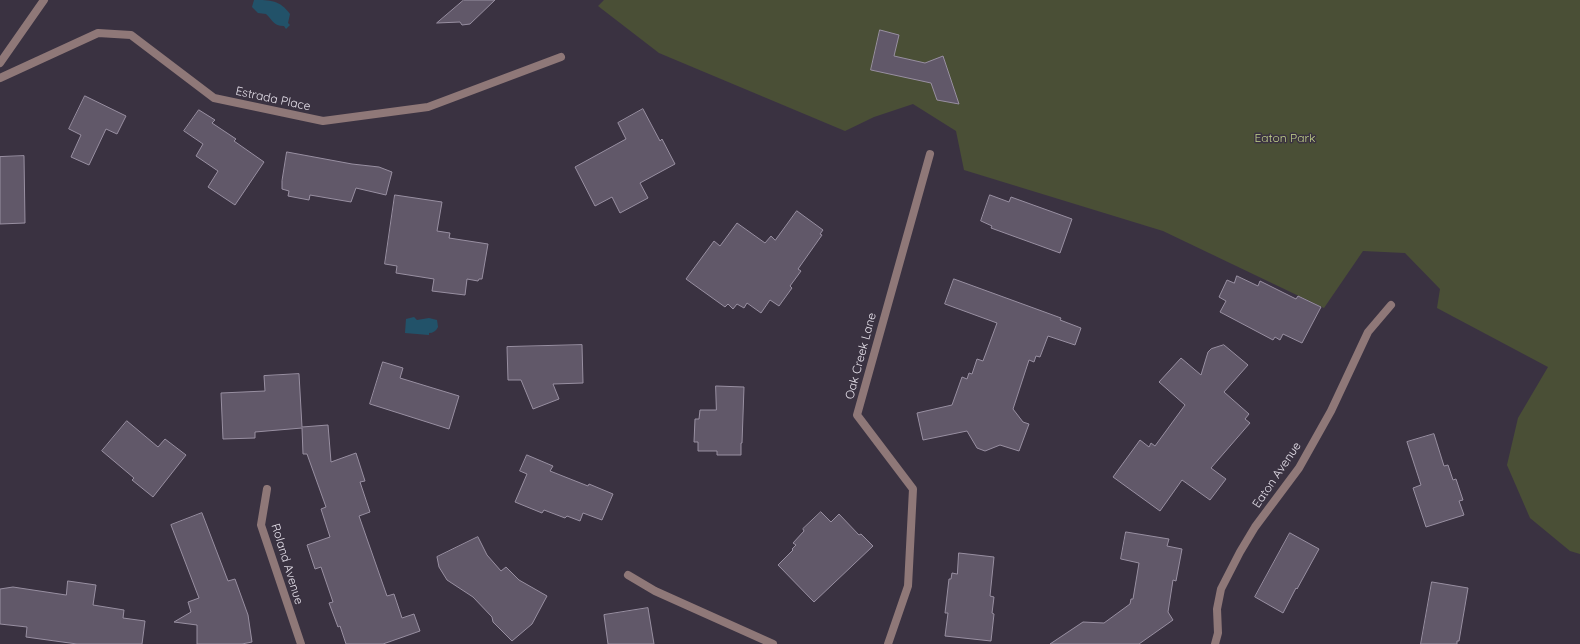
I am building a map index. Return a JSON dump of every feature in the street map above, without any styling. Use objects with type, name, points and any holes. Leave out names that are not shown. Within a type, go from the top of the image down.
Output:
[{"type":"street","points":[[0,63],[44,0]]},
{"type":"street","name":"Estrada Place","points":[[0,78],[98,32],[131,36],[214,98],[323,122],[428,107],[561,57]]},
{"type":"street","name":"Oak Creek Lane","points":[[888,644],[908,586],[913,489],[857,415],[930,154]]},
{"type":"street","name":"Eaton Avenue","points":[[1215,644],[1218,633],[1217,609],[1221,589],[1237,558],[1255,527],[1299,468],[1331,411],[1368,332],[1391,305]]},
{"type":"street","name":"Roland Avenue","points":[[267,489],[261,525],[300,644]]},
{"type":"street","points":[[628,575],[655,591],[772,644]]},
{"type":"green space","name":"Eaton Park","points":[[604,0],[1580,0],[1580,554],[1570,551],[1530,518],[1507,465],[1518,418],[1548,367],[1437,308],[1440,289],[1405,253],[1363,251],[1324,308],[1163,231],[964,170],[956,131],[913,104],[874,117],[845,131],[659,53],[598,6]]},
{"type":"water","points":[[254,0],[278,3],[290,14],[288,23],[290,25],[286,29],[284,26],[275,24],[266,14],[258,13],[252,7]]},
{"type":"water","points":[[414,317],[417,320],[429,318],[437,320],[438,327],[434,332],[429,333],[429,335],[405,333],[406,319]]},
{"type":"building","points":[[464,0],[495,0],[470,24],[462,25],[460,22],[437,23]]},
{"type":"building","points":[[880,30],[899,35],[894,56],[925,63],[943,56],[959,104],[937,100],[931,83],[871,70]]},
{"type":"building","points":[[85,96],[126,116],[117,134],[106,129],[89,165],[71,157],[81,135],[69,129]]},
{"type":"building","points":[[643,109],[660,141],[662,139],[675,164],[640,183],[648,198],[620,213],[612,197],[595,206],[575,167],[626,139],[618,123]]},
{"type":"building","points":[[199,110],[215,120],[212,123],[236,139],[234,141],[264,162],[235,205],[208,187],[218,171],[196,156],[203,144],[184,131]]},
{"type":"building","points":[[287,152],[352,164],[379,167],[392,172],[386,195],[356,188],[351,202],[310,195],[309,200],[288,196],[289,191],[282,189]]},
{"type":"building","points":[[24,156],[25,223],[0,224],[0,157]]},
{"type":"building","points":[[395,195],[442,202],[437,231],[450,233],[449,238],[488,244],[482,279],[479,279],[478,281],[467,279],[465,295],[432,291],[434,279],[396,273],[397,266],[385,264]]},
{"type":"building","points":[[990,195],[1009,202],[1011,197],[1072,219],[1060,253],[991,228],[992,226],[981,221]]},
{"type":"building","points":[[797,211],[823,230],[820,234],[822,235],[798,269],[801,271],[790,286],[792,288],[779,306],[770,300],[761,313],[747,303],[744,308],[737,304],[733,309],[728,304],[725,307],[686,279],[714,241],[720,246],[737,223],[765,243],[771,236],[775,240]]},
{"type":"building","points":[[1237,276],[1258,286],[1260,281],[1296,299],[1298,296],[1321,307],[1302,343],[1283,334],[1280,340],[1275,337],[1273,340],[1220,312],[1226,301],[1219,297],[1227,280],[1234,283]]},
{"type":"building","points":[[954,279],[1061,318],[1060,320],[1081,328],[1075,345],[1048,336],[1040,357],[1036,356],[1034,362],[1029,360],[1013,409],[1023,422],[1029,424],[1019,451],[1000,445],[985,451],[977,448],[967,431],[923,440],[917,413],[952,405],[962,377],[967,379],[969,373],[972,374],[977,359],[983,361],[997,323],[945,304]]},
{"type":"building","points":[[582,345],[583,383],[553,384],[559,399],[533,409],[521,380],[508,380],[507,347]]},
{"type":"building","points":[[1224,345],[1248,365],[1224,392],[1249,414],[1245,419],[1250,423],[1211,468],[1226,479],[1210,500],[1182,480],[1160,511],[1113,477],[1140,440],[1149,447],[1151,443],[1155,446],[1185,405],[1159,382],[1181,358],[1201,375],[1208,352],[1211,349]]},
{"type":"building","points":[[383,362],[403,368],[400,378],[459,396],[449,429],[370,404]]},
{"type":"building","points":[[299,374],[302,427],[328,425],[331,462],[356,453],[365,481],[360,482],[370,512],[359,516],[387,596],[394,594],[402,618],[414,614],[420,631],[383,644],[346,644],[340,626],[338,627],[329,603],[333,602],[321,567],[315,569],[307,545],[330,537],[321,509],[326,507],[307,454],[303,454],[302,428],[255,432],[255,438],[223,439],[221,393],[265,391],[264,376]]},
{"type":"building","points":[[716,386],[744,387],[741,455],[717,455],[717,451],[698,451],[698,442],[694,442],[695,419],[699,419],[700,410],[716,410]]},
{"type":"building","points":[[127,421],[158,447],[165,439],[186,455],[153,497],[132,480],[134,478],[102,451]]},
{"type":"building","points":[[1434,434],[1444,466],[1448,465],[1453,480],[1456,479],[1463,500],[1459,501],[1464,515],[1426,527],[1413,488],[1421,485],[1407,442]]},
{"type":"building","points":[[527,455],[553,466],[550,471],[613,494],[602,520],[583,513],[580,521],[567,516],[565,518],[544,510],[542,513],[515,502],[527,474],[520,471]]},
{"type":"building","points":[[821,512],[831,522],[839,514],[859,535],[861,534],[873,546],[814,602],[778,565],[793,550],[792,549],[796,545],[793,543],[804,531],[803,529]]},
{"type":"building","points":[[202,513],[228,581],[235,579],[248,615],[252,642],[242,644],[197,644],[197,625],[174,622],[191,612],[188,602],[199,598],[171,525]]},
{"type":"building","points":[[1126,532],[1169,539],[1167,546],[1182,549],[1176,581],[1173,580],[1168,612],[1173,620],[1139,644],[1050,644],[1083,622],[1104,623],[1130,604],[1131,599],[1133,599],[1139,563],[1121,559]]},
{"type":"building","points":[[1290,533],[1319,549],[1283,613],[1255,597]]},
{"type":"building","points":[[478,537],[487,555],[501,571],[506,567],[519,580],[547,596],[532,624],[512,641],[493,622],[492,617],[473,597],[447,580],[439,567],[437,557]]},
{"type":"building","points":[[959,553],[994,557],[990,596],[994,597],[991,641],[945,636],[948,613],[945,613],[949,579],[951,579],[952,573],[957,574]]},
{"type":"building","points":[[68,581],[96,585],[93,605],[124,610],[123,618],[145,621],[142,644],[77,644],[26,637],[27,627],[0,624],[0,589],[13,587],[66,595]]},
{"type":"building","points":[[1432,582],[1468,588],[1459,641],[1457,641],[1457,644],[1421,644]]},
{"type":"building","points":[[648,608],[654,644],[608,644],[604,615]]}]
